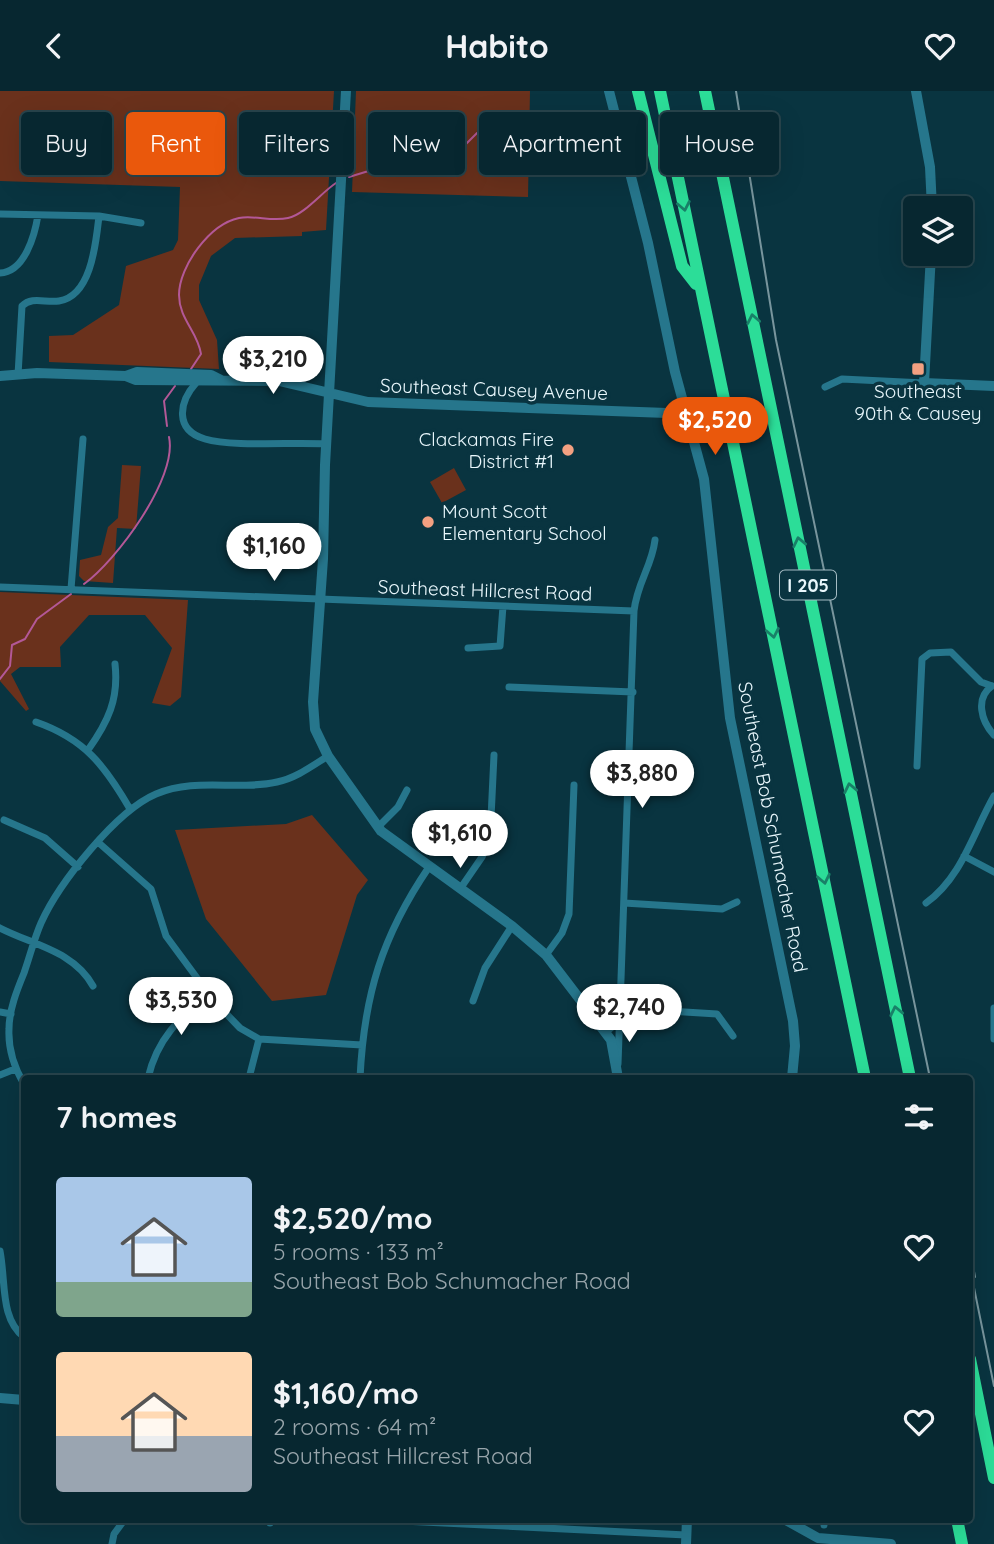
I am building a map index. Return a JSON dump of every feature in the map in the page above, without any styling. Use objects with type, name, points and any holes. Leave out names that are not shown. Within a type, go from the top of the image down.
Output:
[{"type":"highway","points":[[638,91],[682,266],[699,288]]},
{"type":"highway","name":"I 205","points":[[660,91],[864,1075]]},
{"type":"highway","name":"I 205","points":[[705,91],[909,1075]]},
{"type":"highway","points":[[973,1374],[994,1478]]},
{"type":"highway","points":[[958,1523],[962,1544]]},
{"type":"street","points":[[346,91],[313,716],[317,736],[377,827],[512,926],[545,955],[605,1031],[614,1048],[618,1074]]},
{"type":"street","name":"Southeast Bob Schumacher Road","points":[[608,91],[648,243],[684,409],[707,494],[732,729],[794,1028],[792,1075]]},
{"type":"street","points":[[916,91],[930,167],[931,196]]},
{"type":"street","points":[[0,214],[99,216],[141,223]]},
{"type":"street","points":[[0,273],[10,271],[29,247],[38,215]]},
{"type":"street","points":[[18,375],[22,306],[32,300],[62,301],[82,286],[90,265],[99,216]]},
{"type":"street","points":[[924,383],[930,266]]},
{"type":"street","name":"Southeast Causey Avenue","points":[[0,376],[126,376],[137,372],[166,373],[194,380]]},
{"type":"street","name":"Southeast Causey Avenue","points":[[126,376],[136,380],[158,381],[289,383],[353,400],[389,403],[667,414],[684,409]]},
{"type":"street","points":[[825,387],[842,379],[994,386]]},
{"type":"street","points":[[194,380],[185,395],[183,419],[195,434],[205,439],[326,444]]},
{"type":"street","points":[[71,589],[83,439]]},
{"type":"street","points":[[618,1074],[634,611],[638,584],[653,554],[655,540]]},
{"type":"street","name":"Southeast Hillcrest Road","points":[[0,587],[634,611]]},
{"type":"street","points":[[468,648],[500,646],[503,606]]},
{"type":"street","points":[[917,766],[922,659],[930,653],[951,652],[981,682],[992,686],[984,692],[981,699],[983,720],[994,735]]},
{"type":"street","points":[[88,750],[104,727],[114,703],[115,664]]},
{"type":"street","points":[[509,687],[633,692]]},
{"type":"street","points":[[36,722],[66,733],[88,750],[113,780],[130,809]]},
{"type":"street","points":[[460,889],[482,857],[490,839],[494,755]]},
{"type":"street","points":[[21,1079],[15,1069],[9,1042],[11,1014],[35,941],[51,903],[78,867],[130,809],[155,794],[182,786],[278,782],[299,774],[328,756]]},
{"type":"street","points":[[545,955],[562,933],[569,914],[574,785]]},
{"type":"street","points":[[377,827],[398,807],[407,790]]},
{"type":"street","points":[[926,902],[945,887],[994,796]]},
{"type":"street","points":[[4,820],[45,838],[78,867]]},
{"type":"street","points":[[99,843],[151,889],[166,936],[235,1024],[259,1039],[362,1045]]},
{"type":"street","points":[[964,856],[994,872]]},
{"type":"street","points":[[360,1075],[366,1007],[379,959],[400,912],[429,867]]},
{"type":"street","points":[[624,903],[722,909],[737,902]]},
{"type":"street","points":[[473,1001],[485,968],[512,926]]},
{"type":"street","points":[[0,928],[35,941],[66,958],[83,972],[93,986]]},
{"type":"street","points":[[149,1075],[162,1040],[170,1027],[209,994]]},
{"type":"street","points":[[605,1031],[616,1022],[620,1008]]},
{"type":"street","points":[[620,1008],[710,1013],[722,1018],[733,1036]]},
{"type":"street","points":[[994,1008],[994,1039]]},
{"type":"street","points":[[0,1012],[11,1014]]},
{"type":"street","points":[[250,1075],[259,1039]]},
{"type":"street","points":[[0,1075],[15,1069]]},
{"type":"street","points":[[0,1251],[3,1266],[0,1300],[8,1322],[21,1335]]},
{"type":"street","points":[[0,1398],[21,1400]]},
{"type":"street","points":[[112,1544],[114,1534],[122,1523]]},
{"type":"street","points":[[427,1523],[686,1539]]},
{"type":"street","points":[[790,1523],[808,1539],[891,1544]]},
{"type":"shaded area","points":[[0,91],[334,91],[333,112],[239,112],[239,175],[329,175],[326,230],[302,232],[302,236],[235,238],[211,256],[199,285],[199,300],[217,340],[219,369],[49,362],[49,336],[73,335],[119,305],[126,266],[173,250],[178,240],[180,187],[0,181]]},
{"type":"shaded area","points":[[356,91],[530,91],[530,112],[479,112],[479,175],[528,175],[528,197],[352,192]]},
{"type":"shaded area","points":[[122,465],[141,466],[136,529],[117,528],[113,583],[84,581],[79,576],[80,560],[101,555],[108,527],[118,518]]},
{"type":"shaded area","points":[[454,468],[466,490],[442,503],[430,482]]},
{"type":"shaded area","points":[[0,592],[188,600],[181,697],[170,706],[152,703],[172,648],[145,615],[89,615],[60,647],[61,667],[20,667],[11,674],[29,709],[26,711],[0,681]]},
{"type":"shaded area","points":[[312,815],[368,880],[357,895],[326,995],[272,1001],[206,919],[175,830],[286,824]]},
{"type":"waterway","points":[[465,145],[479,133]]},
{"type":"waterway","points":[[349,177],[368,171]]},
{"type":"waterway","points":[[191,369],[201,354],[182,311],[179,295],[184,272],[198,248],[217,228],[239,218],[276,219],[294,216],[336,183]]},
{"type":"waterway","points":[[167,426],[164,401],[175,386]]},
{"type":"waterway","points":[[84,584],[112,557],[142,517],[164,474],[169,454],[169,437]]},
{"type":"waterway","points":[[0,679],[10,666],[12,645],[25,639],[37,619],[71,594]]},
{"type":"tram line","points":[[736,91],[776,340],[929,1075]]},
{"type":"tram line","points":[[973,1265],[975,1277]]},
{"type":"tram line","points":[[973,1283],[994,1386]]},
{"type":"place","name":"Southeast 90th & Causey","points":[[918,369]]},
{"type":"place","name":"Clackamas Fire District #1","points":[[568,450]]},
{"type":"place","name":"Mount Scott Elementary School","points":[[428,522]]}]
